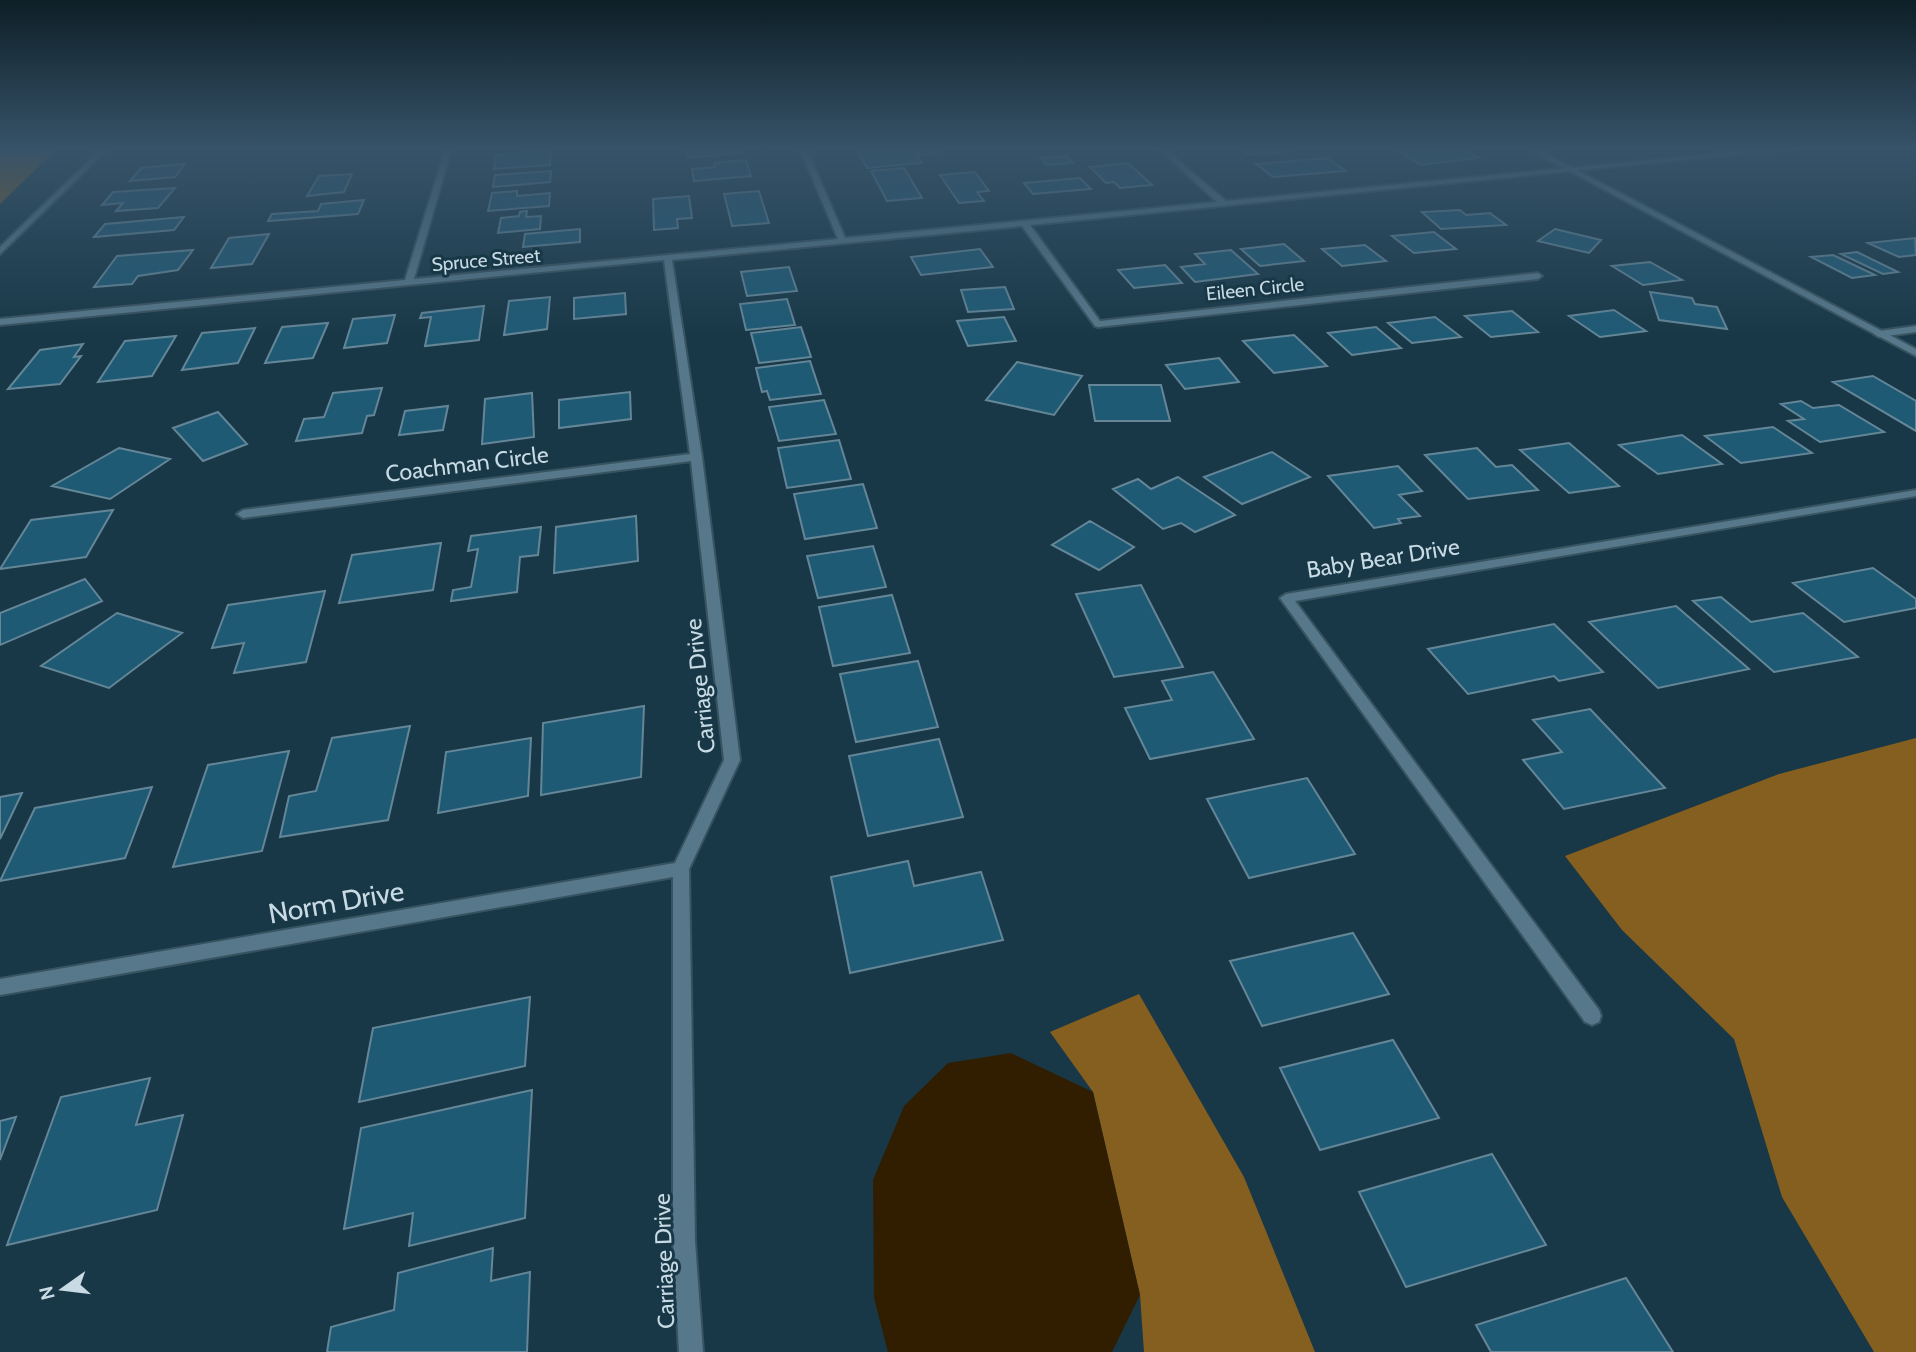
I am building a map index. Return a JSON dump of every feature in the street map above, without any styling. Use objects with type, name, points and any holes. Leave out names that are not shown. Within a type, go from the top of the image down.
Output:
[{"type":"street","points":[[0,252],[43,210]]},
{"type":"street","points":[[408,284],[430,210]]},
{"type":"street","points":[[829,210],[843,242]]},
{"type":"street","name":"Spruce Street","points":[[0,322],[1156,210]]},
{"type":"street","points":[[1646,210],[1916,353]]},
{"type":"street","name":"Eileen Circle","points":[[1025,224],[1098,324],[1538,276]]},
{"type":"street","name":"Carriage Drive","points":[[668,259],[696,457],[732,760],[681,869],[684,1241],[691,1352]]},
{"type":"street","points":[[1879,334],[1916,329]]},
{"type":"street","name":"Coachman Circle","points":[[243,514],[696,457]]},
{"type":"street","name":"Baby Bear Drive","points":[[1592,1016],[1286,598],[1916,493]]},
{"type":"street","name":"Norm Drive","points":[[0,987],[681,869]]},
{"type":"shaded area","points":[[1916,738],[1916,1352],[1874,1352],[1782,1197],[1734,1039],[1622,930],[1565,856],[1779,774]]},
{"type":"shaded area","points":[[1139,994],[1244,1177],[1315,1352],[1144,1352],[1140,1295],[1093,1092],[1050,1032]]},
{"type":"shaded area","points":[[1011,1053],[1093,1092],[1140,1295],[1112,1352],[888,1352],[874,1298],[873,1180],[904,1106],[948,1063]]},
{"type":"building","points":[[360,210],[358,214],[268,221],[272,214]]},
{"type":"building","points":[[653,210],[691,210],[692,218],[677,219],[678,228],[654,230]]},
{"type":"building","points":[[728,210],[765,210],[769,223],[732,226]]},
{"type":"building","points":[[1460,210],[1466,215],[1490,213],[1506,225],[1441,229],[1422,212]]},
{"type":"building","points":[[527,211],[526,217],[541,216],[540,229],[498,233],[501,218],[519,216],[520,212]]},
{"type":"building","points":[[184,217],[174,230],[94,237],[105,224]]},
{"type":"building","points":[[580,229],[580,242],[523,247],[525,234]]},
{"type":"building","points":[[1555,229],[1601,240],[1589,253],[1538,241]]},
{"type":"building","points":[[1434,232],[1456,249],[1414,253],[1392,236]]},
{"type":"building","points":[[269,234],[252,264],[211,268],[229,238]]},
{"type":"building","points":[[1915,238],[1916,255],[1899,257],[1868,243]]},
{"type":"building","points":[[1284,244],[1304,261],[1260,266],[1241,249]]},
{"type":"building","points":[[1365,245],[1386,261],[1342,266],[1322,249]]},
{"type":"building","points":[[980,249],[993,267],[921,275],[911,257]]},
{"type":"building","points":[[193,250],[178,270],[138,276],[132,284],[94,287],[117,256]]},
{"type":"building","points":[[1231,250],[1258,274],[1195,282],[1181,267],[1205,264],[1195,254]]},
{"type":"building","points":[[1857,252],[1898,272],[1883,274],[1841,254]]},
{"type":"building","points":[[1833,255],[1875,275],[1852,278],[1811,257]]},
{"type":"building","points":[[1650,262],[1682,280],[1643,285],[1612,266]]},
{"type":"building","points":[[1165,265],[1182,283],[1134,288],[1118,270]]},
{"type":"building","points":[[789,267],[797,291],[747,296],[741,272]]},
{"type":"building","points":[[1005,287],[1014,309],[968,312],[961,290]]},
{"type":"building","points":[[1650,292],[1692,298],[1695,304],[1717,307],[1727,329],[1659,320]]},
{"type":"building","points":[[625,293],[626,314],[574,319],[574,298]]},
{"type":"building","points":[[550,297],[547,329],[504,335],[509,301]]},
{"type":"building","points":[[787,299],[795,325],[746,330],[740,304]]},
{"type":"building","points":[[484,306],[479,340],[425,346],[431,317],[420,318],[422,313]]},
{"type":"building","points":[[1614,310],[1646,331],[1600,337],[1569,316]]},
{"type":"building","points":[[1512,311],[1538,332],[1491,337],[1465,316]]},
{"type":"building","points":[[395,315],[387,343],[344,348],[353,319]]},
{"type":"building","points":[[1004,317],[1016,341],[968,346],[957,321]]},
{"type":"building","points":[[1435,317],[1461,337],[1412,343],[1388,323]]},
{"type":"building","points":[[328,323],[313,358],[265,363],[282,327]]},
{"type":"building","points":[[801,327],[811,357],[759,363],[751,333]]},
{"type":"building","points":[[1376,327],[1401,348],[1352,355],[1328,333]]},
{"type":"building","points":[[255,328],[238,363],[182,370],[202,333]]},
{"type":"building","points":[[1294,335],[1327,366],[1274,373],[1243,341]]},
{"type":"building","points":[[176,336],[152,376],[98,382],[125,341]]},
{"type":"building","points":[[83,344],[74,357],[81,356],[60,384],[8,389],[40,350]]},
{"type":"building","points":[[1219,358],[1239,382],[1185,389],[1166,365]]},
{"type":"building","points":[[810,361],[821,394],[770,400],[767,391],[762,392],[756,368]]},
{"type":"building","points":[[1017,362],[1082,376],[1054,415],[986,400]]},
{"type":"building","points":[[1873,376],[1916,401],[1916,431],[1833,382]]},
{"type":"building","points":[[1089,385],[1161,385],[1170,421],[1095,421]]},
{"type":"building","points":[[382,388],[374,415],[367,416],[362,433],[296,441],[304,419],[324,417],[333,393]]},
{"type":"building","points":[[630,392],[631,419],[559,428],[559,400]]},
{"type":"building","points":[[532,393],[534,437],[482,444],[485,399]]},
{"type":"building","points":[[824,400],[836,434],[779,441],[769,407]]},
{"type":"building","points":[[1801,401],[1813,408],[1839,405],[1884,432],[1820,442],[1788,421],[1804,419],[1781,404]]},
{"type":"building","points":[[448,406],[443,430],[399,435],[405,411]]},
{"type":"building","points":[[218,412],[247,444],[203,461],[173,428]]},
{"type":"building","points":[[1773,427],[1812,453],[1741,463],[1705,436]]},
{"type":"building","points":[[1682,435],[1722,464],[1658,474],[1619,445]]},
{"type":"building","points":[[839,440],[851,479],[787,488],[778,448]]},
{"type":"building","points":[[1569,443],[1619,486],[1569,493],[1520,450]]},
{"type":"building","points":[[119,448],[170,459],[110,499],[52,486]]},
{"type":"building","points":[[1477,448],[1496,467],[1512,465],[1538,490],[1468,499],[1425,455]]},
{"type":"building","points":[[1272,452],[1310,477],[1242,504],[1204,477]]},
{"type":"building","points":[[1398,466],[1422,491],[1399,495],[1420,516],[1398,519],[1401,523],[1374,528],[1328,476]]},
{"type":"building","points":[[1178,477],[1235,515],[1195,532],[1181,523],[1163,529],[1113,489],[1138,479],[1151,489]]},
{"type":"building","points":[[863,484],[877,528],[805,539],[794,494]]},
{"type":"building","points":[[113,510],[86,557],[0,569],[31,520]]},
{"type":"building","points":[[636,516],[638,561],[554,573],[556,527]]},
{"type":"building","points":[[1090,521],[1134,547],[1099,570],[1052,545]]},
{"type":"building","points":[[541,527],[538,555],[520,557],[517,592],[451,601],[453,590],[471,587],[478,549],[468,551],[471,536]]},
{"type":"building","points":[[441,543],[433,590],[339,603],[352,555]]},
{"type":"building","points":[[873,546],[886,587],[818,598],[807,556]]},
{"type":"building","points":[[1873,568],[1916,599],[1916,608],[1844,622],[1793,583]]},
{"type":"building","points":[[85,579],[102,601],[0,645],[0,613]]},
{"type":"building","points":[[1141,585],[1183,667],[1114,677],[1076,594]]},
{"type":"building","points":[[325,591],[306,662],[234,673],[244,643],[212,648],[228,605]]},
{"type":"building","points":[[892,595],[910,653],[833,666],[819,607]]},
{"type":"building","points":[[1721,597],[1751,622],[1803,613],[1858,657],[1774,672],[1693,601]]},
{"type":"building","points":[[1676,606],[1749,669],[1658,688],[1589,622]]},
{"type":"building","points":[[117,613],[182,633],[109,688],[41,666]]},
{"type":"building","points":[[1554,624],[1603,672],[1559,681],[1554,676],[1468,694],[1428,649]]},
{"type":"building","points":[[918,661],[938,727],[856,742],[840,674]]},
{"type":"building","points":[[1213,672],[1254,739],[1150,759],[1125,708],[1172,700],[1162,681]]},
{"type":"building","points":[[644,706],[641,777],[541,795],[543,723]]},
{"type":"building","points":[[1590,709],[1665,788],[1564,809],[1523,760],[1562,752],[1533,720]]},
{"type":"building","points":[[410,726],[388,820],[280,837],[289,796],[316,791],[332,738]]},
{"type":"building","points":[[531,738],[528,796],[438,813],[446,752]]},
{"type":"building","points":[[939,739],[963,817],[868,836],[849,756]]},
{"type":"building","points":[[289,751],[262,851],[173,867],[208,765]]},
{"type":"building","points":[[1307,778],[1355,854],[1249,878],[1207,799]]},
{"type":"building","points":[[152,787],[125,858],[0,881],[35,808]]},
{"type":"building","points":[[22,793],[0,839],[0,797]]},
{"type":"building","points":[[908,861],[914,886],[981,872],[1003,940],[850,973],[831,877]]},
{"type":"building","points":[[1353,933],[1389,994],[1262,1026],[1230,961]]},
{"type":"building","points":[[530,997],[525,1066],[359,1102],[373,1028]]},
{"type":"building","points":[[1393,1040],[1439,1118],[1320,1150],[1280,1068]]},
{"type":"building","points":[[150,1078],[136,1125],[183,1115],[157,1210],[7,1245],[61,1097]]},
{"type":"building","points":[[532,1090],[525,1218],[409,1246],[413,1213],[344,1229],[361,1128]]},
{"type":"building","points":[[16,1117],[0,1160],[0,1121]]},
{"type":"building","points":[[1492,1154],[1546,1245],[1406,1287],[1359,1192]]},
{"type":"building","points":[[493,1248],[491,1281],[530,1272],[527,1352],[327,1352],[331,1327],[394,1310],[398,1273]]},
{"type":"building","points":[[1626,1278],[1673,1352],[1491,1352],[1476,1325]]}]
